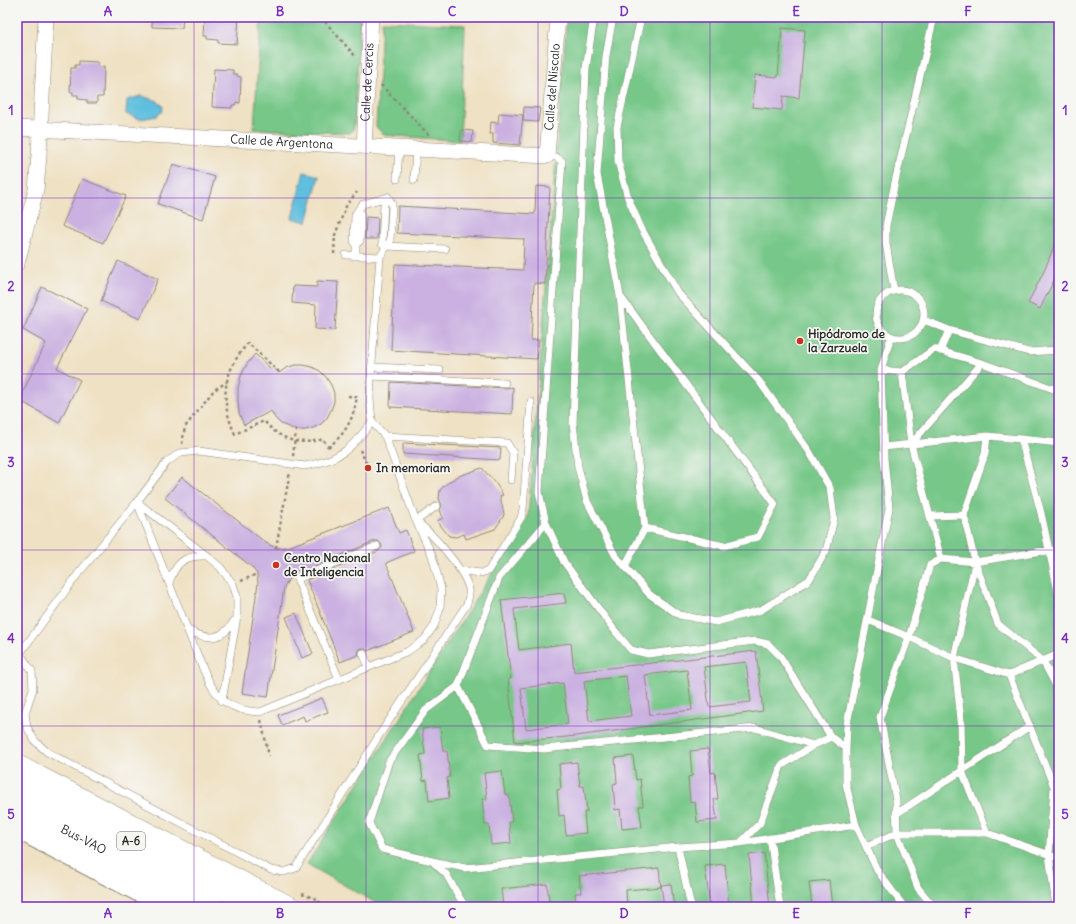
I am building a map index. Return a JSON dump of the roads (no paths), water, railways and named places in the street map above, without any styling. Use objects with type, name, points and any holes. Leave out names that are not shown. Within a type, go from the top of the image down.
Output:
[{"type":"highway","name":"A-6","points":[[17,782],[259,907]]},
{"type":"highway","name":"Bus-VAO","points":[[17,805],[213,907]]},
{"type":"highway","points":[[17,827],[170,907]]},
{"type":"highway","points":[[17,836],[137,889]]},
{"type":"street","points":[[17,263],[36,190],[46,17]]},
{"type":"street","name":"Calle de Cercis","points":[[364,146],[371,17]]},
{"type":"street","name":"Calle del Níscalo","points":[[547,156],[558,17]]},
{"type":"street","name":"Calle de Argentona","points":[[17,128],[547,156]]},
{"type":"street","points":[[17,762],[296,907]]},
{"type":"lane","points":[[594,17],[586,68],[572,423],[578,467],[587,501],[615,555],[649,594],[679,615],[716,622],[762,610],[808,580],[826,551],[834,519],[830,488],[809,451],[759,381],[678,293],[641,228],[628,198],[618,161],[617,127],[641,17]]},
{"type":"lane","points":[[613,17],[606,56],[597,174],[620,296],[645,528],[625,566]]},
{"type":"lane","points":[[894,291],[886,243],[886,226],[934,17]]},
{"type":"lane","points":[[397,179],[399,148]]},
{"type":"lane","points":[[414,180],[416,149]]},
{"type":"lane","points":[[547,156],[556,157],[562,161],[539,492],[546,523],[564,562],[615,631],[631,650],[648,654],[755,641],[768,644],[780,656],[831,737],[846,748]]},
{"type":"lane","points":[[137,502],[210,685],[222,701],[246,711],[260,712],[408,651],[424,640],[434,626],[440,609],[441,589],[432,555],[416,520],[385,436],[372,422],[370,398],[380,257],[390,241],[392,204],[388,198],[363,204],[358,210],[361,215],[360,241],[356,244],[356,256]]},
{"type":"lane","points":[[386,246],[446,249]]},
{"type":"lane","points":[[346,255],[380,257]]},
{"type":"lane","points":[[902,290],[910,292],[917,297],[923,308],[924,320],[915,334],[908,338],[891,338],[878,326],[875,318],[876,309],[886,294],[902,290]]},
{"type":"lane","points":[[620,296],[775,504],[758,537],[724,546],[645,528]]},
{"type":"lane","points":[[924,320],[949,330],[1028,352],[1059,350]]},
{"type":"lane","points":[[940,351],[949,330]]},
{"type":"lane","points":[[891,338],[881,370],[884,447],[889,508],[847,724],[846,784],[856,825],[877,870],[904,907]]},
{"type":"lane","points":[[881,370],[902,372],[934,349],[982,363],[1059,391]]},
{"type":"lane","points":[[911,444],[982,363]]},
{"type":"lane","points":[[371,367],[440,370]]},
{"type":"lane","points":[[902,372],[911,444],[941,559]]},
{"type":"lane","points":[[371,376],[505,383]]},
{"type":"lane","points":[[462,571],[481,573],[488,571],[521,518],[523,509],[531,402]]},
{"type":"lane","points":[[372,422],[356,442],[344,452],[318,464],[305,466],[291,465],[199,451],[180,453],[167,462],[137,502],[78,574],[18,656],[32,672],[33,689],[25,713],[27,727],[35,741],[47,752],[271,870],[284,872],[296,868],[380,734],[466,604],[470,591],[462,571],[426,528],[416,520]]},
{"type":"lane","points":[[385,436],[506,443],[512,453],[511,480]]},
{"type":"lane","points":[[884,447],[987,436],[1059,443]]},
{"type":"lane","points":[[987,436],[985,454],[964,515],[975,562],[998,624],[1043,661],[1059,691]]},
{"type":"lane","points":[[1022,439],[1041,513],[1059,596]]},
{"type":"lane","points":[[137,502],[220,567],[233,584],[237,597],[237,617],[222,701]]},
{"type":"lane","points":[[416,520],[438,506]]},
{"type":"lane","points":[[930,516],[964,515]]},
{"type":"lane","points":[[546,523],[500,578],[458,686],[426,710],[389,761],[369,823],[382,849],[465,868],[678,847],[740,843],[856,825]]},
{"type":"lane","points":[[339,679],[297,579],[377,546]]},
{"type":"lane","points":[[934,907],[918,888],[897,833],[896,800],[880,717],[909,637],[930,566],[941,559],[975,562],[1049,550],[1059,552]]},
{"type":"lane","points":[[169,582],[174,570],[182,561],[194,555],[207,556]]},
{"type":"lane","points":[[975,562],[954,658],[961,720],[962,771],[987,833]]},
{"type":"lane","points":[[188,630],[201,637],[216,637],[229,630],[237,617]]},
{"type":"lane","points":[[868,620],[954,658],[1010,675],[1059,654]]},
{"type":"lane","points":[[363,653],[369,666]]},
{"type":"lane","points":[[17,668],[17,675]]},
{"type":"lane","points":[[1010,675],[1054,787],[1049,855],[1056,907]]},
{"type":"lane","points":[[458,686],[488,745],[544,749],[755,728],[814,745]]},
{"type":"lane","points":[[896,814],[1030,726]]},
{"type":"lane","points":[[740,843],[760,823],[781,766],[814,745],[831,737]]},
{"type":"lane","points":[[866,846],[897,833],[987,833],[1059,858]]},
{"type":"lane","points":[[770,838],[780,907]]},
{"type":"lane","points":[[678,847],[691,907]]},
{"type":"lane","points":[[432,861],[446,874],[465,907]]},
{"type":"water","points":[[141,96],[158,101],[158,103],[163,107],[162,112],[157,116],[140,119],[126,114],[127,100]]},
{"type":"water","points":[[304,172],[319,176],[307,222],[292,218]]},
{"type":"place","name":"Hipódromo de la Zarzuela","points":[[800,341]]},
{"type":"place","name":"In memoriam","points":[[368,468]]},
{"type":"place","name":"Centro Nacional de Inteligencia","points":[[276,565]]}]
